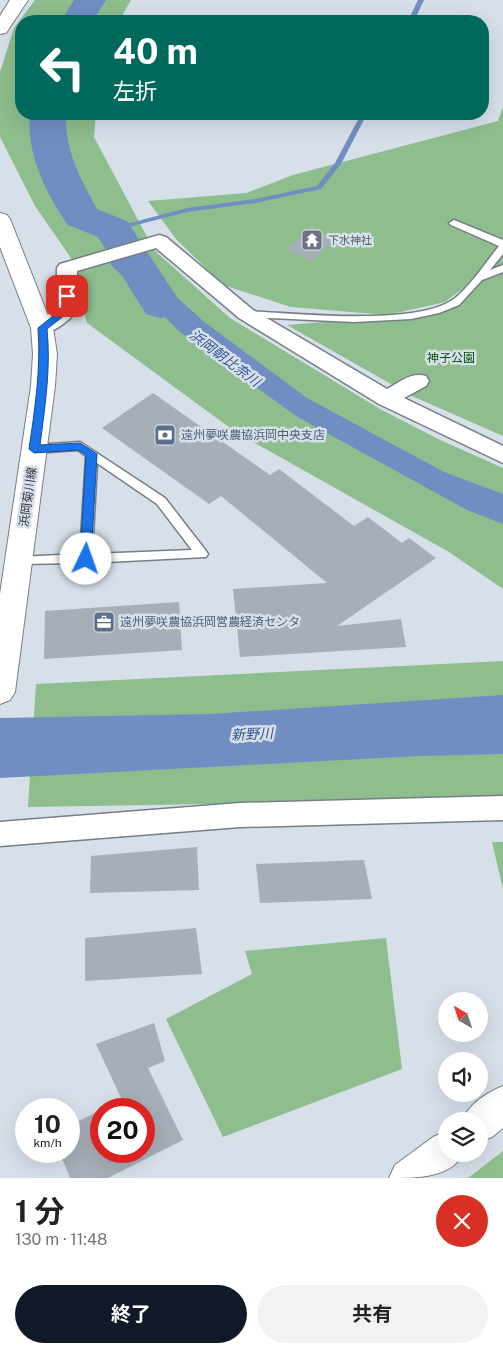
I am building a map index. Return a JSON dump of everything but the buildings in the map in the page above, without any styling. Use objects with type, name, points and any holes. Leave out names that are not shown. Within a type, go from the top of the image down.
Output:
[{"type":"main road","points":[[0,29],[20,0]]},
{"type":"main road","name":"浜岡菊川線","points":[[0,219],[42,328],[45,354],[43,386],[1,683]]},
{"type":"main road","points":[[488,1116],[503,1104]]},
{"type":"main road","points":[[408,1178],[438,1156]]},
{"type":"street","points":[[42,328],[66,310],[67,268],[159,241],[246,314],[387,399],[503,456]]},
{"type":"street","points":[[387,399],[418,380]]},
{"type":"street","points":[[0,834],[240,815],[503,808]]},
{"type":"lane","points":[[246,314],[378,319],[431,313],[456,302],[503,246],[454,223]]},
{"type":"lane","points":[[476,279],[503,268]]},
{"type":"lane","points":[[18,561],[202,554],[161,501],[80,446],[34,449]]},
{"type":"lane","points":[[86,559],[92,454]]},
{"type":"green space","points":[[35,0],[131,0],[122,15],[24,15]]},
{"type":"green space","points":[[15,27],[15,120],[95,120],[94,137],[154,250],[230,318],[380,409],[438,439],[503,468],[503,589],[449,552],[237,433],[87,323],[71,258],[35,206],[0,137],[0,72]]},
{"type":"green space","name":"神子公園","points":[[503,106],[503,436],[412,396],[287,325],[431,313],[456,302],[473,281],[445,302],[387,315],[291,307],[223,285],[176,239],[148,201],[246,193],[293,175],[498,121]]},
{"type":"green space","points":[[503,661],[503,799],[28,807],[36,684]]},
{"type":"green space","points":[[492,842],[503,842],[503,889]]},
{"type":"green space","points":[[386,938],[402,1069],[223,1137],[166,1019],[252,974],[245,951]]},
{"type":"green space","points":[[503,1151],[503,1178],[468,1178]]},
{"type":"water","points":[[131,255],[203,321],[307,398],[444,472],[503,494],[503,524],[467,510],[296,416],[179,331],[108,262]]},
{"type":"water","name":"新野川","points":[[503,695],[503,754],[419,756],[0,778],[0,718],[211,714]]},
{"type":"waterway","name":"浜岡朝比奈川","points":[[81,15],[90,0]]},
{"type":"waterway","points":[[414,15],[421,0]]},
{"type":"waterway","name":"浜岡朝比奈川","points":[[48,120],[48,141],[52,154],[82,217],[113,229],[161,305]]},
{"type":"waterway","points":[[113,229],[187,210],[255,201],[319,188],[338,164],[361,120]]},
{"type":"place","name":"下水神社","points":[[312,240]]},
{"type":"place","name":"遠州夢咲農協浜岡中央支店","points":[[165,435]]},
{"type":"place","name":"遠州夢咲農協浜岡営農経済センタ","points":[[104,622]]},
{"type":"route","points":[[67,296],[66,310],[42,328],[45,354],[43,386],[34,449],[80,446],[92,454],[86,559]]}]
